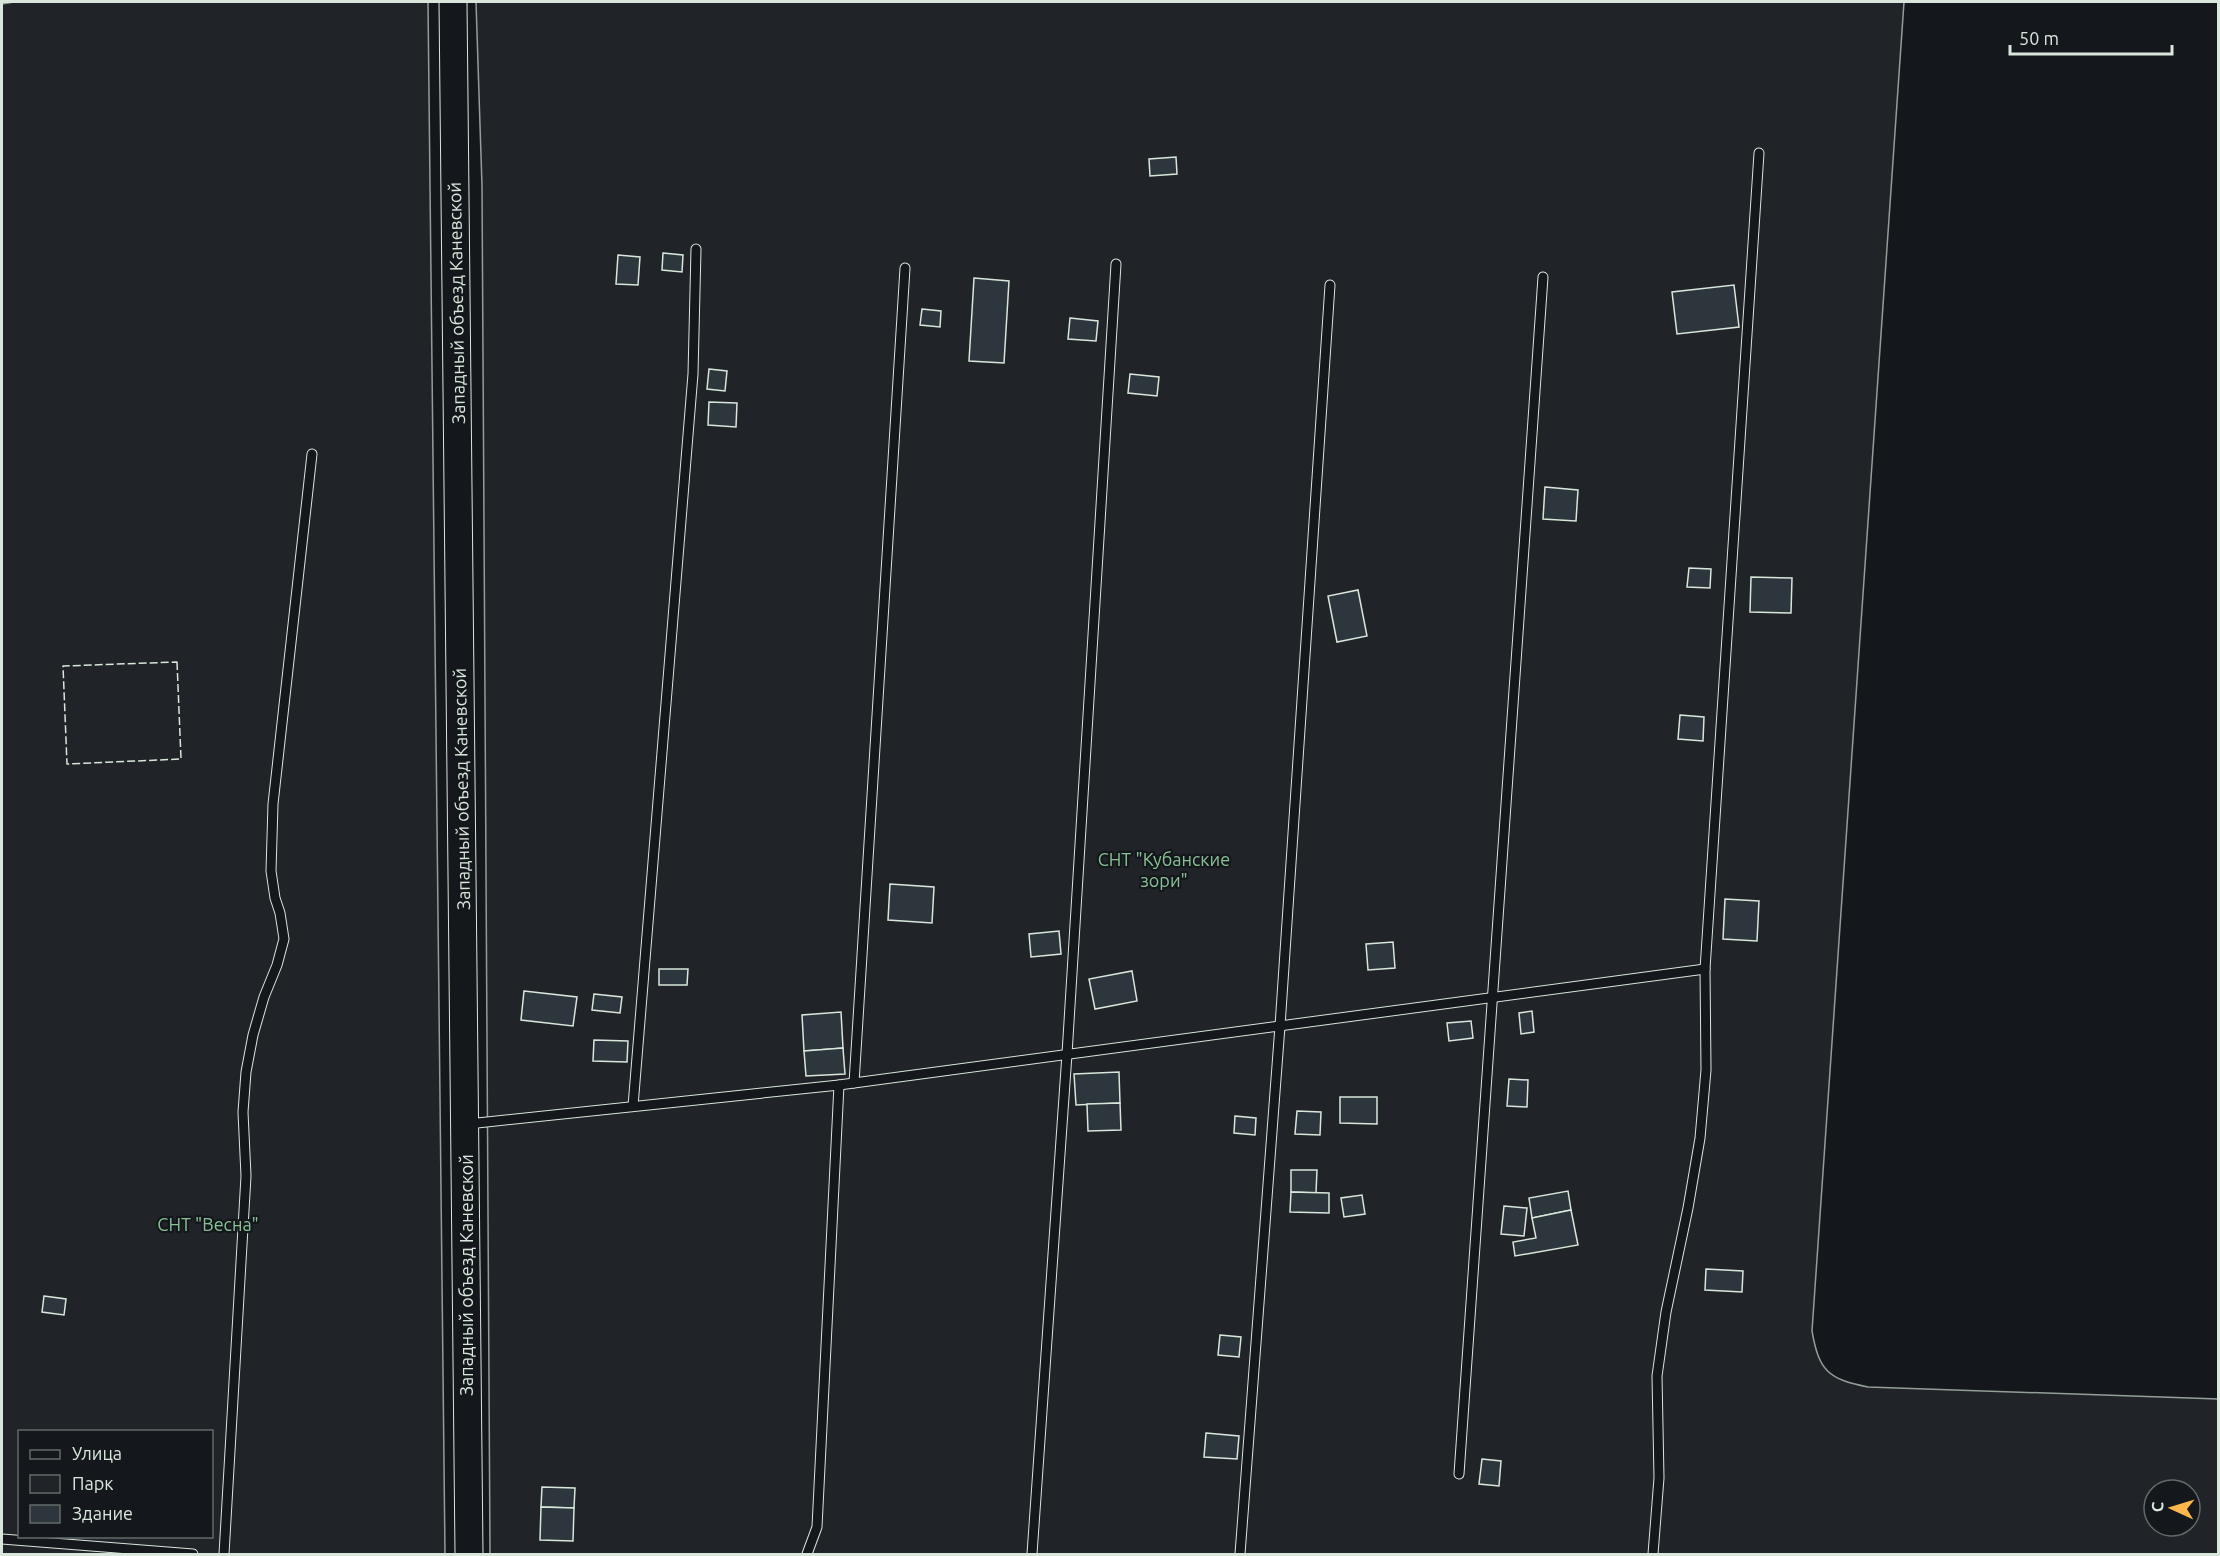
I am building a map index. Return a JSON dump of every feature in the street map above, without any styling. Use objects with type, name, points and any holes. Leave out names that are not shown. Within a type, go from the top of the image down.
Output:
[{"type":"main road","name":"Западный объезд Каневской","points":[[453,12],[470,1554]]},
{"type":"lane","points":[[1653,1554],[1659,1478],[1657,1376],[1666,1312],[1700,1138],[1706,1070],[1705,969],[1759,153]]},
{"type":"lane","points":[[633,1106],[693,374],[696,249]]},
{"type":"lane","points":[[1032,1554],[1067,1054],[1116,264]]},
{"type":"lane","points":[[854,1083],[905,268]]},
{"type":"lane","points":[[1460,1474],[1543,276]]},
{"type":"lane","points":[[1240,1554],[1280,1026],[1330,285]]},
{"type":"lane","points":[[224,1554],[246,1176],[243,1112],[246,1072],[253,1035],[264,997],[278,965],[284,939],[271,871],[273,804],[312,454]]},
{"type":"lane","points":[[466,1124],[839,1085],[1705,969]]},
{"type":"lane","points":[[807,1554],[817,1527],[839,1085]]},
{"type":"lane","points":[[2,1539],[193,1554]]},
{"type":"green space","name":"СНТ \"Весна\"","points":[[14,2],[428,2],[445,1554],[2,1554],[2,4]]},
{"type":"green space","name":"СНТ \"Кубанские зори\"","points":[[476,2],[1904,2],[1812,1331],[1818,1356],[1828,1371],[1843,1380],[1868,1387],[2218,1399],[2218,1554],[490,1554],[482,186]]},
{"type":"building","points":[[1176,157],[1177,174],[1150,176],[1149,159]]},
{"type":"building","points":[[663,253],[683,255],[682,272],[662,270]]},
{"type":"building","points":[[618,255],[640,257],[638,285],[616,284]]},
{"type":"building","points":[[974,278],[1009,281],[1004,363],[969,361]]},
{"type":"building","points":[[1734,285],[1739,327],[1677,334],[1672,292]]},
{"type":"building","points":[[922,309],[941,311],[940,327],[920,325]]},
{"type":"building","points":[[1070,318],[1098,321],[1096,341],[1068,339]]},
{"type":"building","points":[[709,369],[727,371],[725,391],[707,389]]},
{"type":"building","points":[[1130,374],[1159,377],[1157,396],[1128,393]]},
{"type":"building","points":[[709,402],[737,403],[736,427],[708,425]]},
{"type":"building","points":[[1545,487],[1578,490],[1576,521],[1543,519]]},
{"type":"building","points":[[1689,568],[1711,569],[1710,588],[1687,587]]},
{"type":"building","points":[[1751,577],[1792,578],[1791,613],[1750,612]]},
{"type":"building","points":[[1358,590],[1367,636],[1337,642],[1328,596]]},
{"type":"building","points":[[1680,715],[1704,717],[1703,741],[1678,739]]},
{"type":"building","points":[[890,884],[934,887],[932,923],[888,920]]},
{"type":"building","points":[[1725,899],[1759,901],[1757,941],[1723,939]]},
{"type":"building","points":[[1059,931],[1061,954],[1031,957],[1029,934]]},
{"type":"building","points":[[1393,942],[1395,968],[1368,970],[1366,944]]},
{"type":"building","points":[[659,969],[688,969],[687,985],[659,985]]},
{"type":"building","points":[[1132,971],[1137,1001],[1095,1009],[1089,979]]},
{"type":"building","points":[[524,991],[577,997],[573,1026],[521,1020]]},
{"type":"building","points":[[594,994],[622,997],[620,1013],[592,1010]]},
{"type":"building","points":[[1532,1011],[1534,1032],[1521,1034],[1519,1013]]},
{"type":"building","points":[[841,1012],[843,1048],[804,1051],[802,1015]]},
{"type":"building","points":[[1471,1021],[1473,1038],[1449,1041],[1447,1023]]},
{"type":"building","points":[[594,1040],[628,1041],[627,1062],[593,1061]]},
{"type":"building","points":[[843,1048],[845,1074],[806,1076],[804,1051]]},
{"type":"building","points":[[1119,1072],[1120,1103],[1076,1105],[1074,1074]]},
{"type":"building","points":[[1509,1079],[1528,1080],[1527,1107],[1507,1106]]},
{"type":"building","points":[[1340,1097],[1377,1097],[1377,1124],[1340,1123]]},
{"type":"building","points":[[1120,1103],[1121,1130],[1088,1131],[1087,1104]]},
{"type":"building","points":[[1297,1111],[1321,1112],[1320,1135],[1295,1134]]},
{"type":"building","points":[[1235,1116],[1256,1118],[1255,1135],[1234,1133]]},
{"type":"building","points":[[1291,1170],[1317,1170],[1316,1193],[1291,1192]]},
{"type":"building","points":[[1568,1191],[1571,1210],[1532,1218],[1529,1198]]},
{"type":"building","points":[[1291,1192],[1329,1193],[1329,1213],[1290,1212]]},
{"type":"building","points":[[1362,1195],[1365,1214],[1344,1217],[1341,1198]]},
{"type":"building","points":[[1504,1206],[1527,1208],[1524,1236],[1501,1234]]},
{"type":"building","points":[[1571,1210],[1578,1245],[1515,1256],[1513,1242],[1536,1238],[1532,1218]]},
{"type":"building","points":[[1706,1269],[1743,1271],[1742,1292],[1705,1290]]},
{"type":"building","points":[[44,1296],[66,1299],[64,1315],[42,1312]]},
{"type":"building","points":[[1220,1335],[1241,1337],[1239,1357],[1218,1355]]},
{"type":"building","points":[[1206,1433],[1239,1436],[1237,1459],[1204,1457]]},
{"type":"building","points":[[1482,1459],[1501,1461],[1499,1486],[1479,1484]]},
{"type":"building","points":[[542,1487],[575,1488],[574,1508],[541,1507]]},
{"type":"building","points":[[541,1507],[574,1508],[573,1541],[540,1540]]},
{"type":"fence","points":[[177,662],[181,759],[67,764],[63,666],[177,662]]}]
